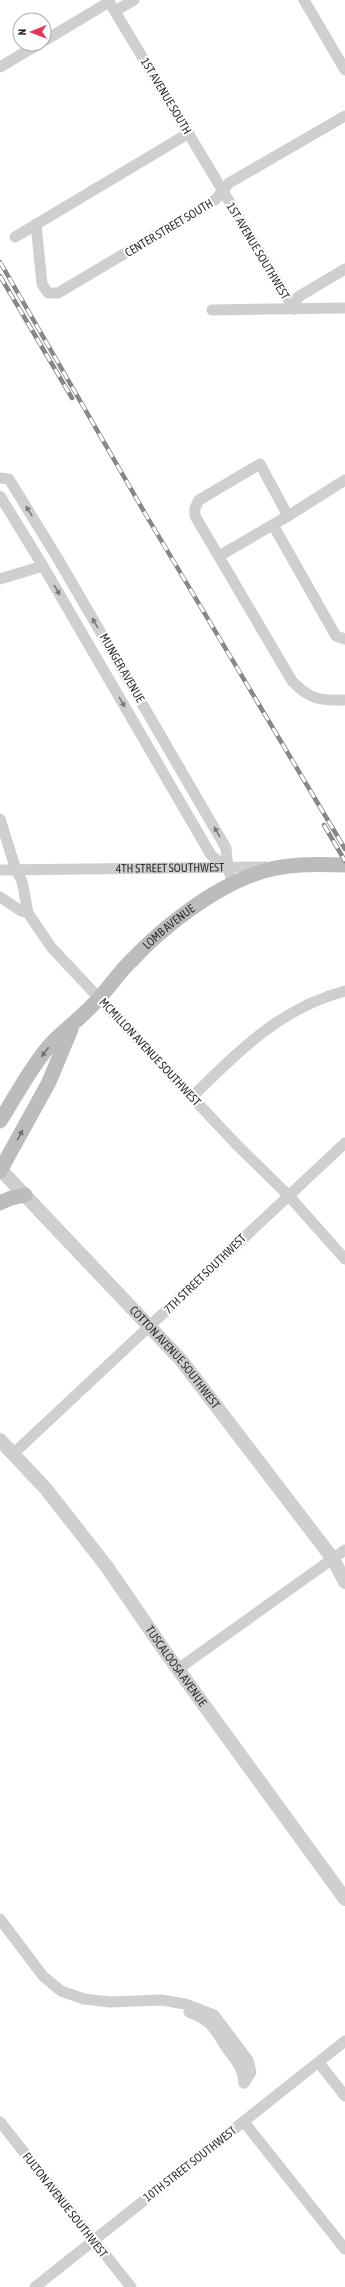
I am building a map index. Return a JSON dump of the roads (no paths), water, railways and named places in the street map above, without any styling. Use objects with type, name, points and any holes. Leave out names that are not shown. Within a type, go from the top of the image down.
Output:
[{"type":"main road","name":"LOMB AVENUE","points":[[0,1121],[47,1050],[100,998],[131,960],[163,931],[231,876],[256,873],[290,866],[343,865]]},
{"type":"main road","name":"LOMB AVENUE","points":[[0,1170],[48,1082],[73,1025]]},
{"type":"main road","points":[[0,1203],[11,1198],[25,1195]]},
{"type":"street","points":[[52,37],[111,4],[134,0]]},
{"type":"street","points":[[304,0],[345,70]]},
{"type":"street","name":"1ST AVENUE SOUTH","points":[[111,4],[189,133],[222,192]]},
{"type":"street","points":[[0,67],[25,52]]},
{"type":"street","name":"CENTER STREET SOUTH","points":[[36,224],[42,284],[44,289],[52,294],[66,289],[184,219],[215,200],[229,183],[345,116]]},
{"type":"street","points":[[15,237],[189,133]]},
{"type":"street","name":"1ST AVENUE SOUTHWEST","points":[[222,192],[294,309]]},
{"type":"street","points":[[294,309],[298,297],[345,269]]},
{"type":"street","points":[[212,310],[345,308]]},
{"type":"street","points":[[288,516],[260,464],[199,500],[195,508],[195,516],[292,680],[302,691],[312,697],[326,700],[345,700]]},
{"type":"street","name":"MUNGER AVENUE","points":[[0,478],[9,479],[84,603],[159,732],[226,848],[231,876]]},
{"type":"street","points":[[219,556],[288,516],[345,480]]},
{"type":"street","name":"MUNGER AVENUE","points":[[0,496],[70,612],[210,854],[231,876]]},
{"type":"street","points":[[273,525],[336,636],[345,639]]},
{"type":"street","points":[[0,579],[43,566]]},
{"type":"street","points":[[70,612],[84,603]]},
{"type":"street","points":[[145,742],[159,732]]},
{"type":"street","name":"MCMILLON AVENUE SOUTHWEST","points":[[0,819],[16,870],[22,881],[28,913],[51,947],[192,1097],[288,1195],[345,1259]]},
{"type":"street","name":"4TH STREET SOUTHWEST","points":[[0,870],[231,876]]},
{"type":"street","points":[[0,897],[20,912],[28,913]]},
{"type":"street","points":[[192,1097],[231,1059],[292,1011],[312,1001],[345,990]]},
{"type":"street","name":"7TH STREET SOUTHWEST","points":[[13,1454],[345,1143]]},
{"type":"street","name":"COTTON AVENUE SOUTHWEST","points":[[0,1170],[181,1360],[339,1563],[345,1582]]},
{"type":"street","name":"TUSCALOOSA AVENUE","points":[[0,1440],[46,1489],[107,1567],[178,1669],[345,1899]]},
{"type":"street","points":[[178,1669],[277,1598],[339,1563],[345,1550]]},
{"type":"street","points":[[0,1919],[43,1976],[61,1991],[84,2000],[110,2002],[151,2001],[164,1994],[191,1998],[201,2003],[202,2010],[214,2015],[248,2060],[251,2072],[244,2083],[244,2067],[241,2059],[229,2042],[209,2022],[184,2010],[158,2006],[151,2001]]},
{"type":"street","name":"10TH STREET SOUTHWEST","points":[[35,2287],[345,2041]]},
{"type":"street","points":[[319,2063],[345,2096]]},
{"type":"street","name":"FULTON AVENUE SOUTHWEST","points":[[0,2122],[131,2287]]},
{"type":"street","points":[[244,2122],[345,2249]]},
{"type":"railway","points":[[0,262],[146,515],[345,849]]},
{"type":"railway","points":[[0,276],[72,398]]},
{"type":"railway","points":[[324,825],[345,861]]}]
